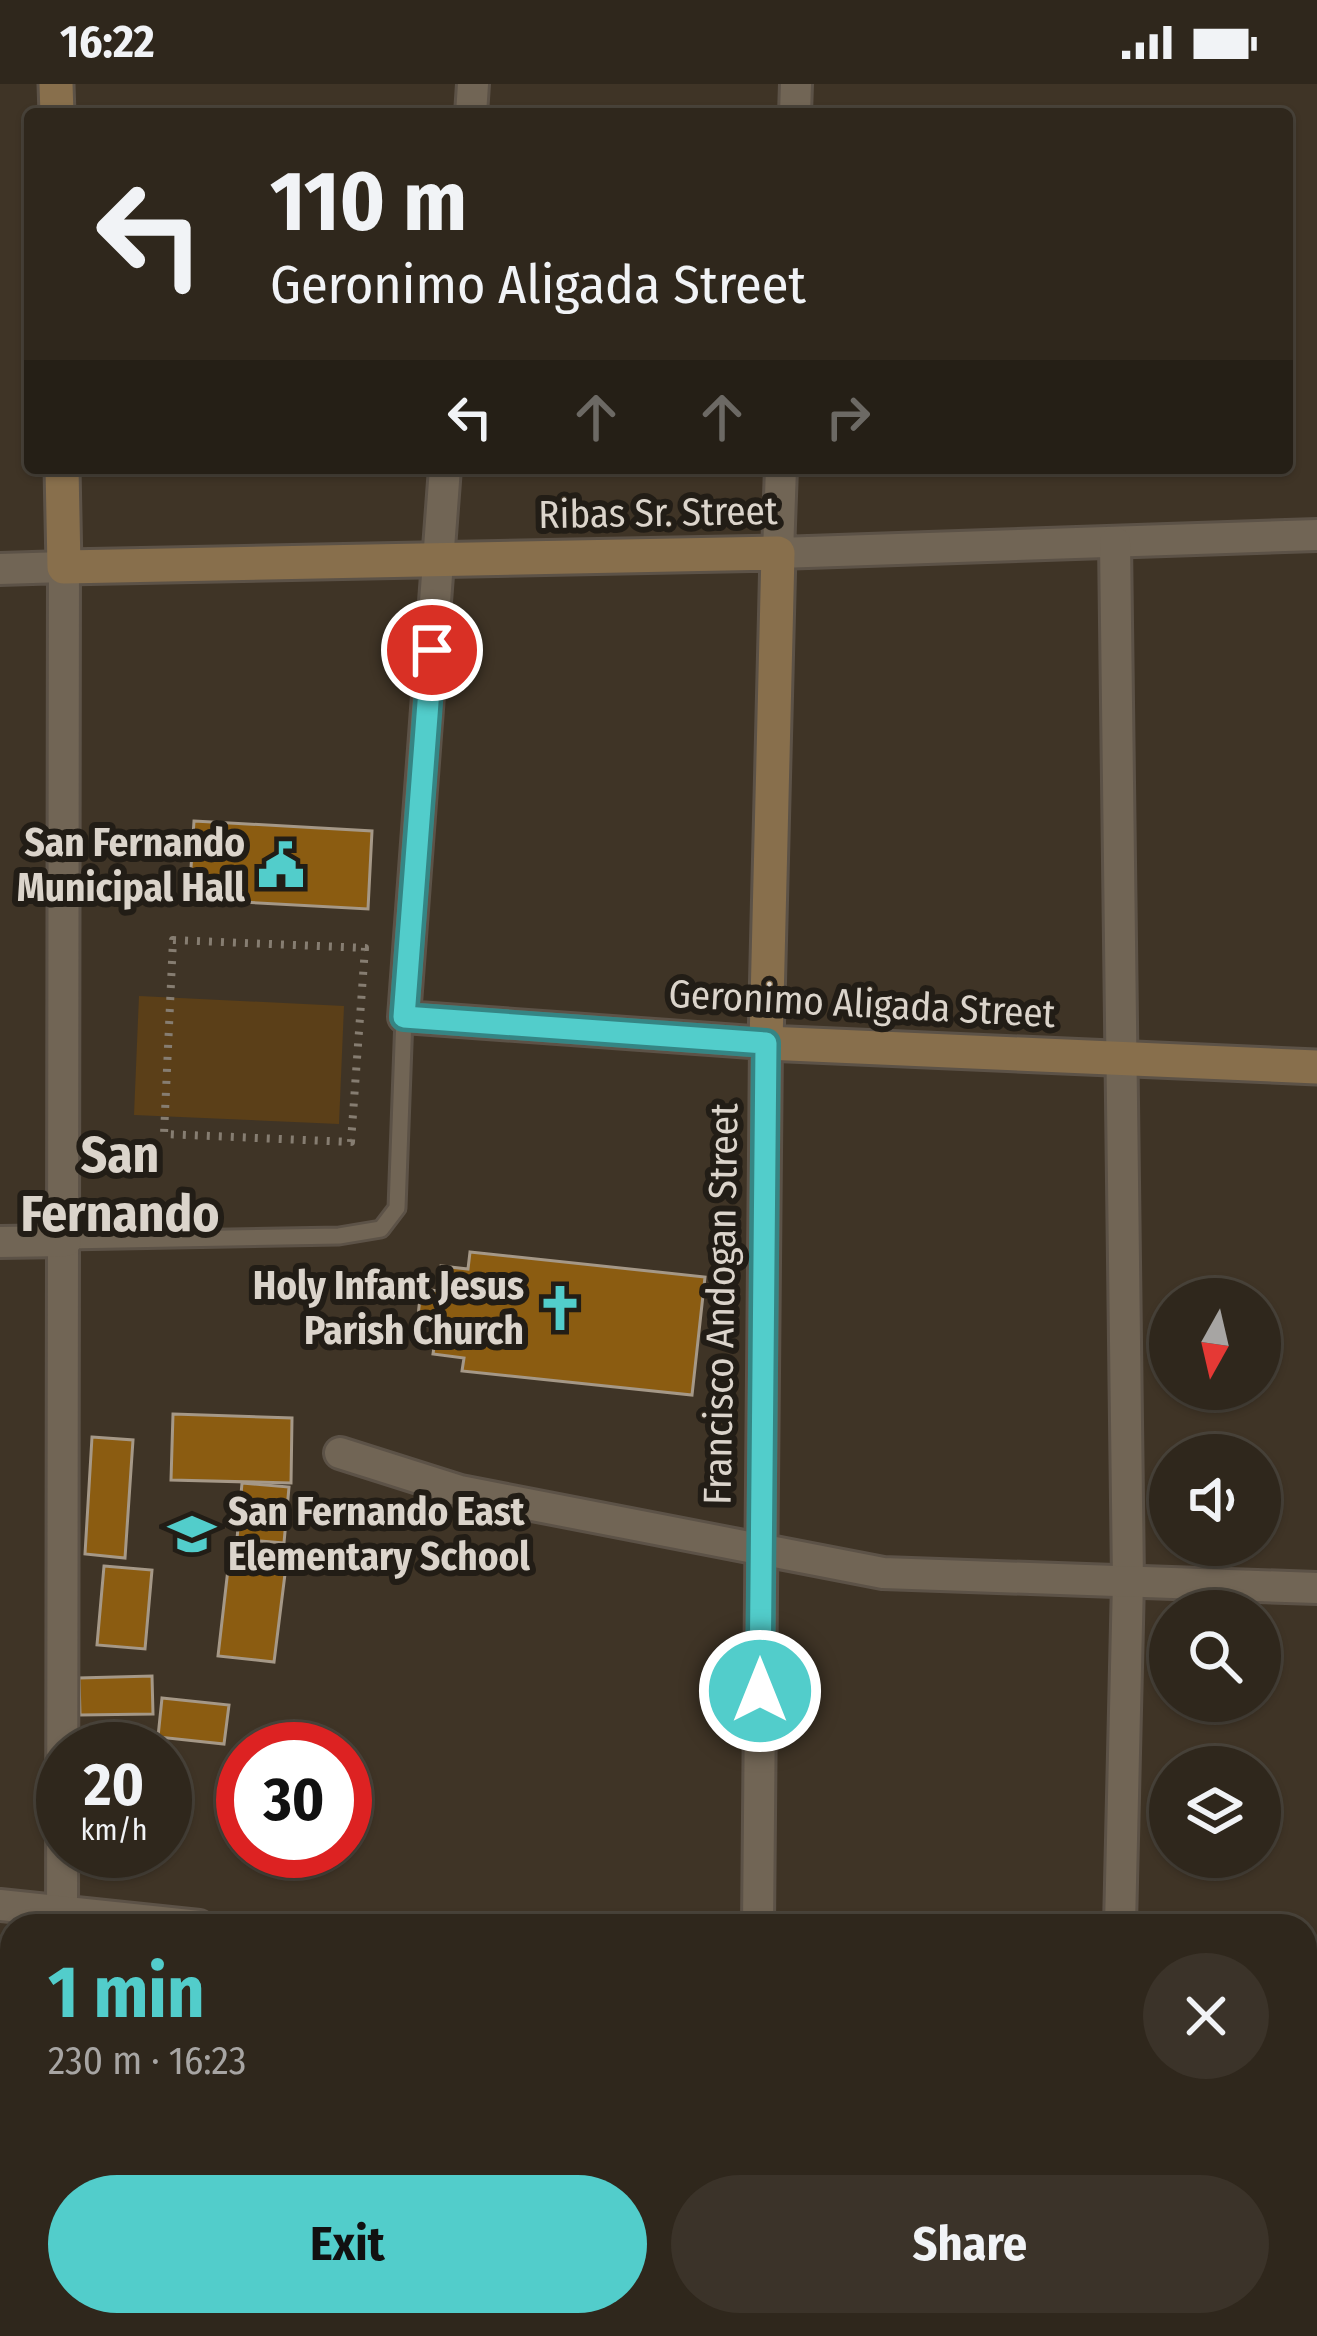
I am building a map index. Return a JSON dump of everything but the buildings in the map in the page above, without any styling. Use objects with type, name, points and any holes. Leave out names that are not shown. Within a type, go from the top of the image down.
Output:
[{"type":"main road","points":[[62,474],[64,567]]},
{"type":"main road","name":"Ribas Sr. Street","points":[[64,567],[778,553]]},
{"type":"main road","name":"Francisco Andogan Street","points":[[766,1043],[778,553]]},
{"type":"main road","name":"Geronimo Aligada Street","points":[[766,1043],[1317,1066]]},
{"type":"street","points":[[404,1017],[446,474]]},
{"type":"street","name":"Francisco Andogan Street","points":[[778,553],[781,474]]},
{"type":"street","name":"Ribas Sr. Street","points":[[778,553],[1317,535]]},
{"type":"street","points":[[1115,542],[1128,1581],[1120,1914]]},
{"type":"street","name":"Ribas Sr. Street","points":[[0,569],[64,567]]},
{"type":"street","points":[[62,1914],[64,567]]},
{"type":"street","name":"Geronimo Aligada Street","points":[[404,1017],[766,1043]]},
{"type":"street","name":"Francisco Andogan Street","points":[[758,1914],[766,1043]]},
{"type":"street","points":[[0,1242],[66,1241]]},
{"type":"street","points":[[340,1453],[460,1491],[883,1574],[1317,1588]]},
{"type":"street","points":[[0,1905],[40,1914]]},
{"type":"lane","points":[[66,1241],[339,1236],[381,1229],[397,1208],[404,1017]]},
{"type":"path","points":[[173,940],[365,948],[351,1142],[164,1134],[173,940]]},
{"type":"shaded area","points":[[139,996],[344,1006],[339,1124],[134,1115]]},
{"type":"place","name":"San Fernando Municipal Hall","points":[[281,865]]},
{"type":"place","name":"Holy Infant Jesus Parish Church","points":[[560,1308]]},
{"type":"place","name":"San Fernando East Elementary School","points":[[192,1534]]},
{"type":"district","name":"San Fernando","points":[[120,1184]]},
{"type":"route","points":[[432,650],[404,1017],[766,1043],[760,1691]]}]
